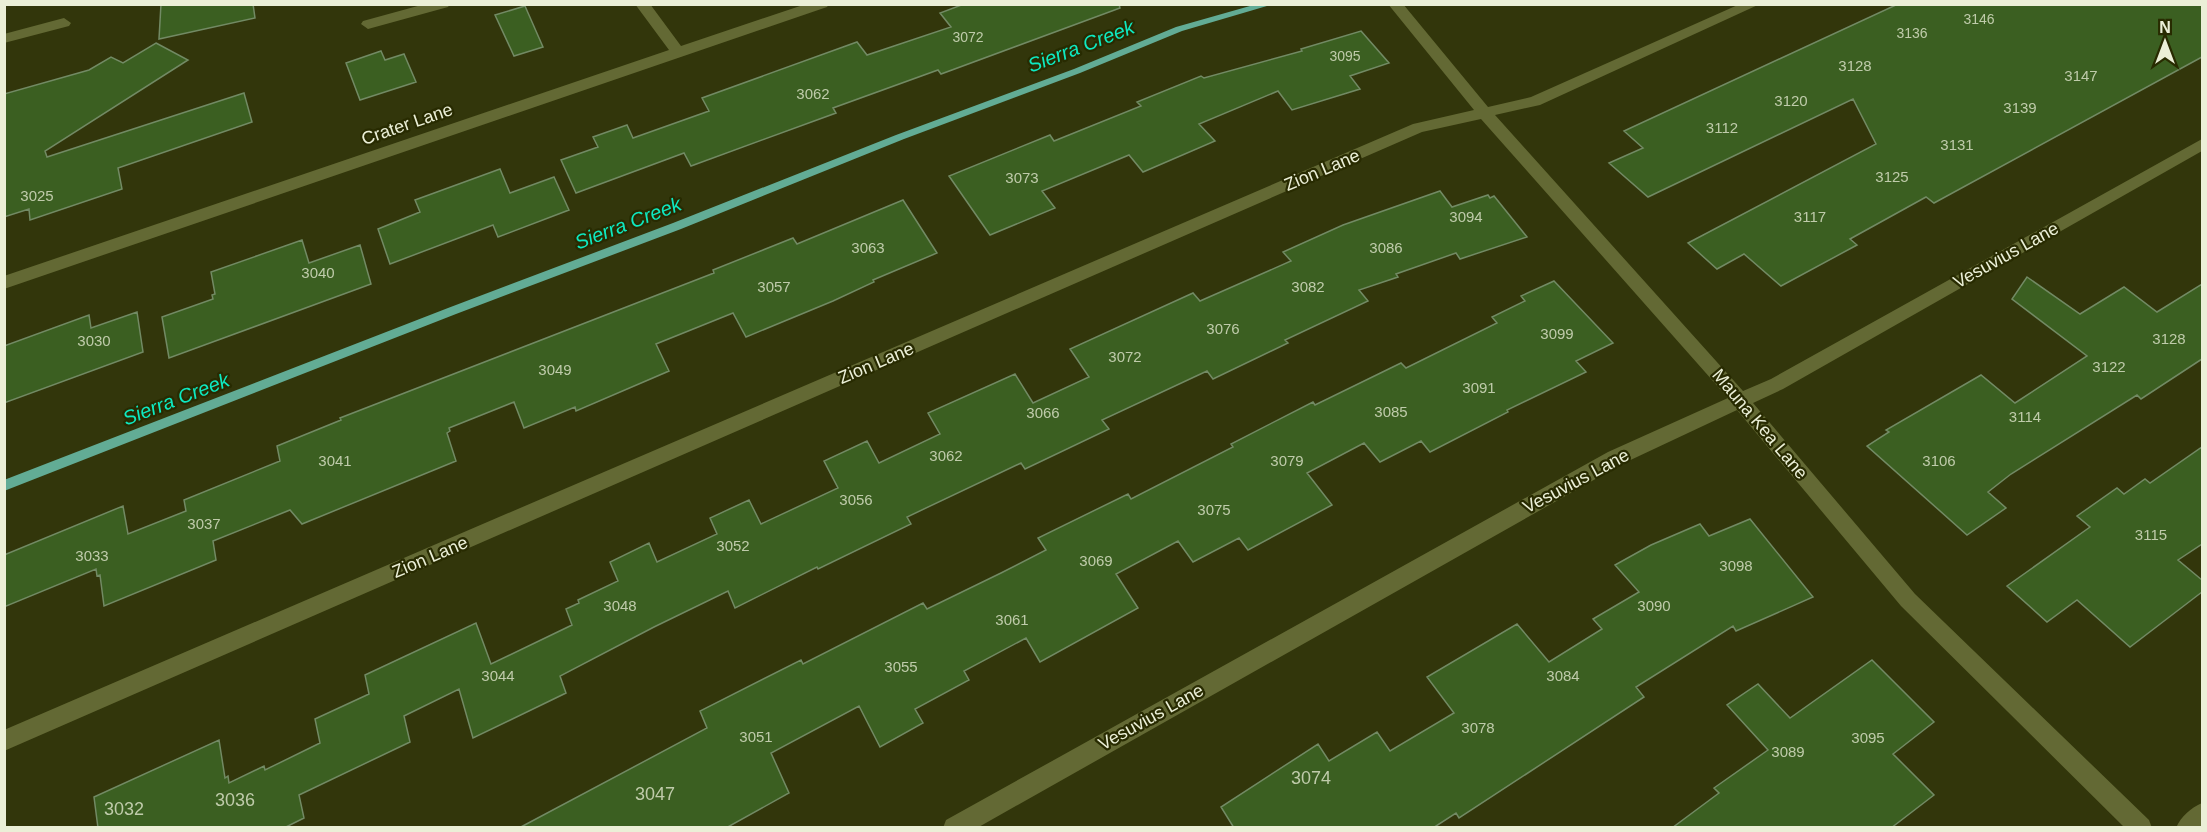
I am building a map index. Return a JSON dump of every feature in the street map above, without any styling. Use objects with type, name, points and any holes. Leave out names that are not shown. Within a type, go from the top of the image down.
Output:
[{"type":"street","points":[[368,24],[443,4]]},
{"type":"street","points":[[642,4],[678,52]]},
{"type":"street","name":"Crater Lane","points":[[4,283],[822,4]]},
{"type":"street","name":"Mauna Kea Lane","points":[[1395,4],[1484,112],[1711,364],[1908,600],[2141,828]]},
{"type":"street","name":"Zion Lane","points":[[4,741],[1407,133],[1535,101],[1753,4]]},
{"type":"street","points":[[4,39],[64,22]]},
{"type":"street","name":"Vesuvius Lane","points":[[954,828],[1615,458],[1778,384],[2202,144]]},
{"type":"street","points":[[2187,828],[2202,814]]},
{"type":"building","points":[[161,4],[253,4],[255,18],[159,39]]},
{"type":"building","points":[[964,4],[1119,4],[1120,8],[941,74],[938,70],[833,108],[836,113],[691,166],[684,153],[576,193],[561,160],[598,147],[593,137],[627,125],[633,138],[709,111],[702,98],[857,42],[867,55],[951,27],[940,13]]},
{"type":"building","points":[[1898,4],[2202,4],[2202,57],[1934,203],[1926,197],[1850,239],[1857,245],[1781,286],[1744,254],[1717,269],[1688,243],[1876,144],[1853,99],[1648,197],[1609,163],[1643,148],[1624,131]]},
{"type":"building","points":[[525,6],[543,47],[514,56],[495,15]]},
{"type":"building","points":[[1361,31],[1389,63],[1350,76],[1360,89],[1292,110],[1278,91],[1199,124],[1215,141],[1143,172],[1129,155],[1042,191],[1055,208],[990,235],[949,176],[1050,135],[1054,141],[1141,106],[1137,102],[1201,76],[1204,78],[1302,51],[1301,49]]},
{"type":"building","points":[[156,43],[188,60],[45,151],[47,157],[244,93],[252,122],[118,168],[122,189],[30,220],[29,209],[4,217],[4,94],[89,70],[111,57],[123,63]]},
{"type":"building","points":[[381,51],[385,60],[404,54],[416,82],[360,100],[346,63]]},
{"type":"building","points":[[500,169],[510,193],[554,177],[569,210],[498,237],[493,225],[390,264],[378,229],[420,212],[415,200]]},
{"type":"building","points":[[1440,191],[1452,207],[1488,195],[1490,198],[1494,196],[1527,237],[1460,259],[1456,253],[1359,290],[1368,301],[1285,340],[1288,343],[1213,379],[1207,371],[1102,420],[1109,429],[1025,469],[1021,463],[907,517],[911,524],[818,569],[817,567],[735,608],[728,591],[654,627],[560,676],[566,693],[473,738],[459,689],[404,716],[410,742],[299,795],[304,818],[284,828],[98,828],[94,797],[219,740],[225,778],[228,776],[229,783],[264,766],[265,770],[320,743],[315,719],[369,694],[365,675],[476,623],[491,664],[572,625],[566,609],[579,603],[578,600],[618,581],[610,562],[649,543],[657,562],[717,534],[710,518],[749,500],[761,524],[838,488],[824,461],[867,441],[879,463],[940,434],[928,413],[1015,374],[1033,403],[1089,377],[1070,349],[1193,293],[1200,301],[1291,261],[1283,252],[1343,225]]},
{"type":"building","points":[[903,200],[937,253],[873,280],[874,282],[833,301],[746,337],[733,313],[656,344],[669,371],[576,411],[575,407],[524,428],[514,402],[449,428],[450,431],[447,433],[456,461],[302,524],[290,510],[213,541],[216,560],[104,606],[100,575],[97,576],[96,569],[4,607],[4,555],[123,506],[128,534],[186,511],[184,500],[280,461],[277,446],[341,420],[340,418],[714,273],[713,270],[793,238],[797,244]]},
{"type":"building","points":[[302,240],[309,263],[360,245],[371,284],[169,358],[162,317],[213,299],[212,295],[215,294],[211,272]]},
{"type":"building","points":[[2027,277],[2080,314],[2124,287],[2157,312],[2202,284],[2202,359],[2141,399],[2137,395],[2011,474],[1988,492],[2006,508],[1967,535],[1867,446],[1889,432],[1886,430],[1981,375],[2015,403],[2087,356],[2012,299]]},
{"type":"building","points":[[1554,281],[1613,343],[1576,361],[1586,372],[1507,410],[1508,412],[1430,452],[1421,441],[1380,462],[1364,443],[1307,473],[1332,505],[1248,550],[1239,538],[1193,562],[1178,541],[1116,574],[1138,608],[1040,662],[1026,638],[964,671],[969,680],[915,709],[923,723],[880,747],[859,706],[771,753],[789,793],[726,828],[519,828],[707,728],[700,711],[801,660],[803,664],[923,603],[927,609],[1001,573],[1046,550],[1038,538],[1128,494],[1131,499],[1233,447],[1231,444],[1313,402],[1315,405],[1401,363],[1406,368],[1497,323],[1492,317],[1525,301],[1521,296]]},
{"type":"building","points":[[137,312],[143,352],[4,403],[4,346],[89,315],[91,328]]},
{"type":"building","points":[[2202,447],[2202,544],[2178,560],[2202,580],[2202,592],[2130,647],[2077,600],[2047,622],[2007,586],[2090,527],[2077,516],[2117,488],[2124,494],[2145,479],[2150,483]]},
{"type":"building","points":[[1750,519],[1813,597],[1736,631],[1733,626],[1636,687],[1644,697],[1459,818],[1456,813],[1433,828],[1234,828],[1221,807],[1318,744],[1329,761],[1377,732],[1390,751],[1454,713],[1427,677],[1517,624],[1549,662],[1602,629],[1593,619],[1639,592],[1615,565],[1651,545],[1700,524],[1709,536]]},
{"type":"building","points":[[1872,660],[1934,722],[1893,754],[1934,795],[1891,828],[1672,828],[1719,793],[1714,788],[1768,750],[1727,705],[1758,684],[1790,718]]},
{"type":"waterway","name":"Sierra Creek","points":[[4,486],[677,226],[900,137],[1077,71],[1179,29],[1270,4]]}]
